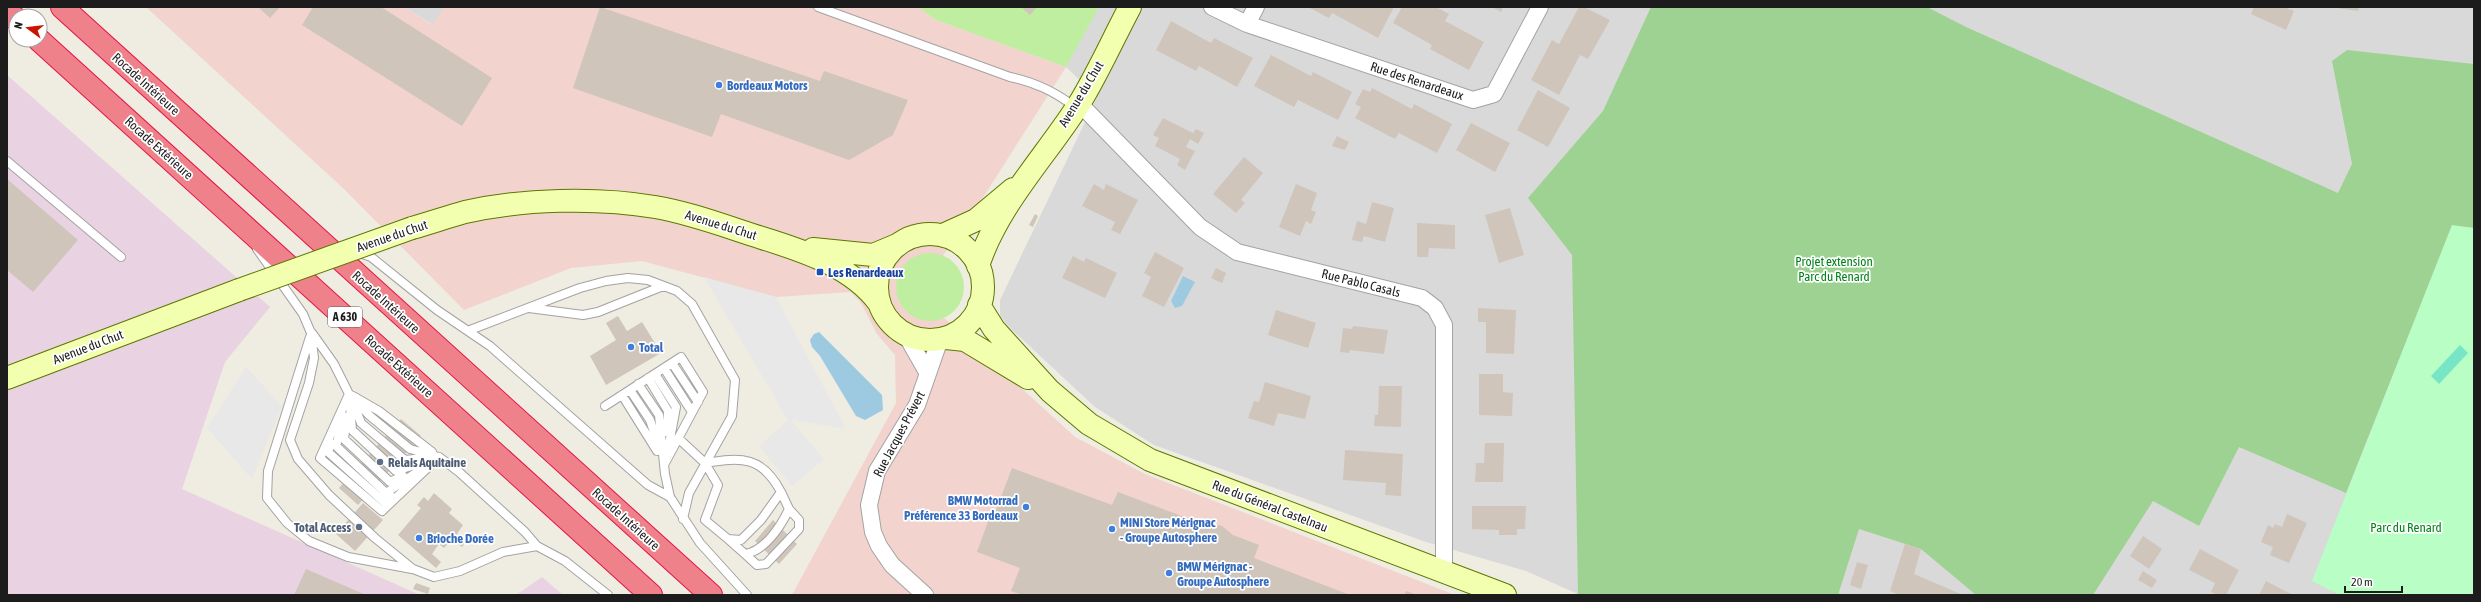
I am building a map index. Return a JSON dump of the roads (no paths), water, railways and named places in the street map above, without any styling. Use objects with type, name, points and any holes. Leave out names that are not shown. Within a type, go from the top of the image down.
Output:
[{"type":"highway","name":"Rocade Intérieure","points":[[62,7],[711,595]]},
{"type":"highway","name":"Rocade Extérieure","points":[[48,48],[651,595]]},
{"type":"street","name":"Avenue du Chut","points":[[978,266],[983,250],[1026,178],[1077,106],[1130,7]]},
{"type":"street","name":"Rue des Renardeaux","points":[[1212,7],[1248,24],[1473,100],[1494,94],[1540,7]]},
{"type":"street","points":[[1248,24],[1256,7]]},
{"type":"street","name":"Rue Pablo Casals","points":[[1077,106],[1200,227],[1237,252],[1422,298],[1435,308],[1444,325],[1444,571]]},
{"type":"street","name":"Avenue du Chut","points":[[943,236],[976,220],[1026,178]]},
{"type":"street","name":"Avenue du Chut","points":[[7,378],[239,290],[412,228],[465,212],[499,206],[574,202],[622,203],[655,207],[693,216],[792,247],[843,270],[868,287],[879,303]]},
{"type":"street","points":[[906,335],[923,340],[943,338],[964,327],[972,319],[979,305],[983,288],[978,266],[968,250],[956,241],[943,236],[927,234],[916,236],[897,245],[886,257],[879,271],[877,287],[879,303],[890,322],[906,335],[927,372]]},
{"type":"street","name":"Avenue du Chut","points":[[792,247],[873,255],[897,245]]},
{"type":"street","name":"Rue du Général Castelnau","points":[[979,305],[994,329],[1050,391],[1089,424],[1150,460],[1505,595]]},
{"type":"street","name":"Rue du Général Castelnau","points":[[943,338],[965,340],[1050,391]]},
{"type":"street","name":"Rue Jacques Prévert","points":[[925,595],[892,565],[879,546],[873,532],[869,505],[877,471],[924,390],[927,372],[943,338]]},
{"type":"lane","points":[[818,7],[1010,77],[1034,82],[1077,106]]},
{"type":"lane","points":[[7,161],[121,257]]},
{"type":"lane","points":[[228,210],[303,314],[311,333],[334,364],[361,423],[405,460],[438,457]]},
{"type":"lane","points":[[310,232],[371,257],[437,310],[470,330],[648,485],[670,497]]},
{"type":"lane","points":[[470,330],[580,288],[611,280],[628,278],[648,280],[677,291],[692,304],[735,380],[732,416],[689,493],[683,518]]},
{"type":"lane","points":[[528,308],[583,315],[598,312],[663,286]]},
{"type":"lane","points":[[311,333],[314,358],[309,382],[290,440],[298,459],[329,495],[375,538],[413,569]]},
{"type":"lane","points":[[311,333],[301,371],[284,417],[268,471],[268,498],[287,523],[309,541],[348,557],[413,569],[434,577],[460,571],[503,552],[521,547],[537,546]]},
{"type":"lane","points":[[605,406],[681,357],[703,392],[665,463]]},
{"type":"lane","points":[[664,368],[692,412]]},
{"type":"lane","points":[[651,376],[668,411],[665,463]]},
{"type":"lane","points":[[638,384],[659,415],[670,497],[683,518],[722,570],[747,595]]},
{"type":"lane","points":[[630,390],[650,420],[665,463]]},
{"type":"lane","points":[[349,394],[381,427],[410,449],[438,457],[459,472],[511,519],[537,546],[565,561],[608,595]]},
{"type":"lane","points":[[349,394],[352,430],[396,471],[438,457]]},
{"type":"lane","points":[[349,394],[344,440],[390,482],[438,457]]},
{"type":"lane","points":[[349,394],[328,452],[384,502],[438,457]]},
{"type":"lane","points":[[622,395],[665,463]]},
{"type":"lane","points":[[678,438],[705,463],[718,484],[705,520],[757,565],[766,564],[799,529],[799,520],[789,509],[776,481],[761,466],[749,461],[735,459],[705,463]]},
{"type":"lane","points":[[728,539],[741,540],[761,520],[781,492]]},
{"type":"lane","points":[[745,554],[755,552],[783,523],[789,509]]},
{"type":"water","points":[[1183,276],[1195,282],[1182,306],[1175,308],[1171,301]]},
{"type":"water","points":[[819,332],[882,395],[883,410],[865,420],[856,416],[820,356],[812,347],[810,340],[814,334]]},
{"type":"place","name":"Bordeaux Motors","points":[[719,85]]},
{"type":"place","name":"Les Renardeaux","points":[[820,272]]},
{"type":"place","name":"Total","points":[[631,347]]},
{"type":"place","name":"Relais Aquitaine","points":[[380,462]]},
{"type":"place","name":"BMW Motorrad Préférence 33 Bordeaux","points":[[1026,507]]},
{"type":"place","name":"Total Access","points":[[359,527]]},
{"type":"place","name":"MINI Store Mérignac - Groupe Autosphere","points":[[1112,529]]},
{"type":"place","name":"Brioche Dorée","points":[[419,538]]},
{"type":"place","name":"BMW Mérignac - Groupe Autosphere","points":[[1169,573]]},
{"type":"park label","name":"Projet extension Parc du Renard","points":[[1834,268]]},
{"type":"park label","name":"Parc du Renard","points":[[2406,527]]}]
